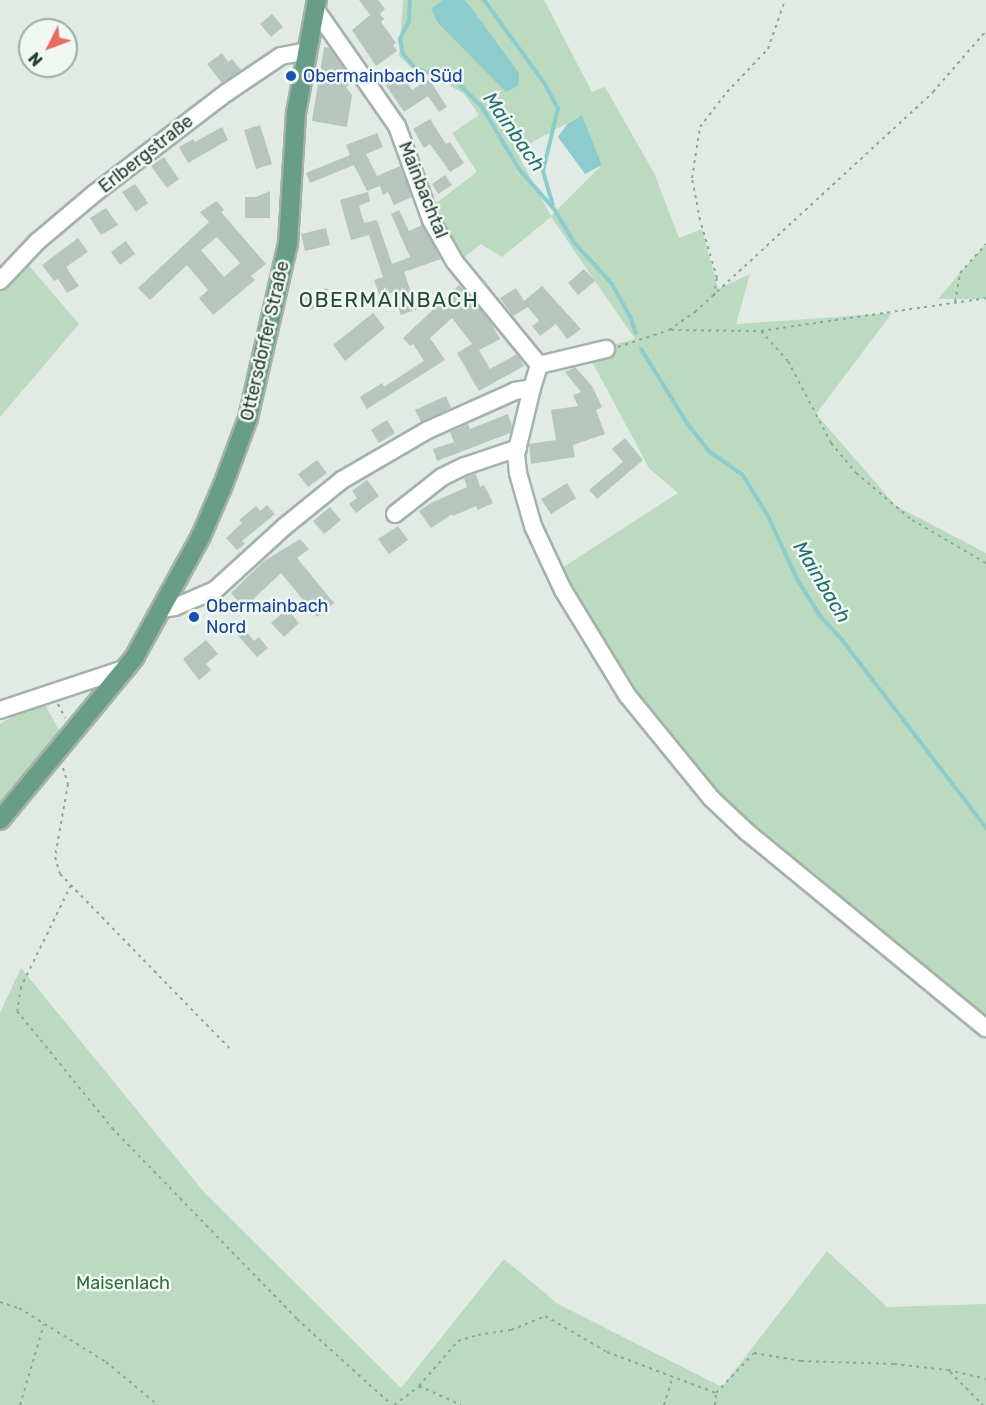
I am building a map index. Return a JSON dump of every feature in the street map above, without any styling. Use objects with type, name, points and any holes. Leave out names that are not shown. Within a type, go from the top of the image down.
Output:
[{"type":"main road","name":"Ottersdorfer Straße","points":[[0,820],[130,663],[201,536],[248,418],[288,244],[296,113],[316,5]]},
{"type":"street","name":"Mainbachtal","points":[[316,5],[397,126],[431,220],[455,262],[539,365]]},
{"type":"street","name":"Erlbergstraße","points":[[0,281],[38,241],[95,193],[226,93],[281,56],[307,51]]},
{"type":"street","points":[[606,349],[539,365],[518,448],[518,473],[533,526],[563,590],[627,695],[711,798],[747,832],[986,1028]]},
{"type":"street","points":[[161,609],[175,608],[215,591],[284,527],[342,480],[428,430],[515,391],[532,388]]},
{"type":"street","points":[[395,514],[442,477],[465,466],[518,448]]},
{"type":"street","points":[[0,710],[54,694],[130,663]]},
{"type":"path","points":[[714,296],[717,278],[700,220],[692,178],[700,127],[727,92],[768,49],[785,0]]},
{"type":"path","points":[[606,349],[645,340],[669,330],[714,296],[933,92],[986,31]]},
{"type":"path","points":[[954,302],[960,273],[986,244]]},
{"type":"path","points":[[669,330],[760,331],[986,298]]},
{"type":"path","points":[[760,331],[788,361],[820,425],[842,457],[912,520],[986,563]]},
{"type":"path","points":[[54,694],[72,735]]},
{"type":"path","points":[[61,761],[68,784],[55,856],[60,874],[231,1050]]},
{"type":"path","points":[[71,885],[21,987],[17,1011],[112,1128],[297,1319],[393,1405],[419,1386],[458,1341],[478,1335],[511,1330],[544,1316],[561,1323],[580,1339],[672,1378],[716,1393]]},
{"type":"path","points":[[0,1302],[19,1308],[106,1362],[158,1405]]},
{"type":"path","points":[[20,1405],[44,1324]]},
{"type":"path","points":[[716,1393],[754,1353],[801,1361],[894,1364],[948,1370],[986,1379]]},
{"type":"path","points":[[948,1370],[983,1405]]},
{"type":"path","points":[[664,1405],[672,1378]]},
{"type":"path","points":[[419,1386],[461,1405]]},
{"type":"path","points":[[716,1393],[718,1403],[716,1405]]},
{"type":"green space","points":[[403,0],[442,0],[431,9],[485,29],[464,0],[544,0],[592,92],[605,87],[654,173],[679,238],[702,229],[718,289],[750,274],[736,324],[892,313],[816,414],[896,506],[986,553],[986,1028],[723,809],[621,686],[562,568],[678,493],[649,468],[587,352],[635,339],[551,217],[502,257],[481,244],[460,260],[431,207],[477,172],[452,133],[479,115],[464,94],[432,75],[413,69],[399,56]],"holes":[[[582,115],[602,165],[551,216],[516,151]]]},
{"type":"green space","points":[[986,244],[986,299],[938,299],[960,273]]},
{"type":"green space","points":[[25,261],[79,324],[0,417],[0,289]]},
{"type":"green space","points":[[42,699],[63,737],[0,811],[0,724]]},
{"type":"green space","name":"Maisenlach","points":[[21,968],[203,1191],[401,1388],[504,1259],[558,1304],[722,1387],[827,1251],[887,1307],[986,1304],[986,1405],[0,1405],[0,1013]]},
{"type":"water","points":[[442,0],[464,0],[469,5],[519,73],[518,86],[506,92],[438,23],[431,9]]},
{"type":"water","points":[[582,115],[602,165],[585,174],[558,137],[567,124]]},
{"type":"building","points":[[359,0],[378,0],[385,9],[380,14],[384,19],[381,22],[396,43],[393,45],[397,51],[376,66],[352,30],[370,15]]},
{"type":"building","points":[[272,14],[283,27],[271,37],[260,24]]},
{"type":"building","points":[[324,47],[330,48],[353,82],[346,87],[352,95],[347,127],[312,121]]},
{"type":"building","points":[[222,53],[228,62],[232,59],[241,70],[222,83],[207,64]]},
{"type":"building","points":[[399,71],[412,90],[429,79],[447,107],[439,112],[428,96],[404,112],[383,81]]},
{"type":"building","points":[[430,119],[446,144],[450,142],[464,163],[450,172],[430,144],[424,148],[413,129]]},
{"type":"building","points":[[260,125],[272,164],[256,169],[244,130]]},
{"type":"building","points":[[222,127],[228,140],[188,163],[179,147],[193,139],[195,142]]},
{"type":"building","points":[[377,133],[383,147],[366,154],[377,176],[400,166],[412,197],[394,205],[388,192],[383,195],[380,186],[367,191],[354,165],[310,183],[306,173],[350,155],[346,145]]},
{"type":"building","points":[[164,157],[179,179],[167,188],[151,166]]},
{"type":"building","points":[[445,175],[452,185],[438,194],[432,184]]},
{"type":"building","points":[[135,184],[148,203],[136,212],[122,192]]},
{"type":"building","points":[[270,191],[270,218],[245,218],[245,197],[256,197]]},
{"type":"building","points":[[368,192],[370,201],[359,206],[364,223],[377,220],[392,264],[410,257],[391,214],[399,210],[409,231],[422,225],[441,259],[404,272],[417,309],[401,315],[393,292],[380,297],[374,280],[383,277],[369,235],[351,240],[340,200]]},
{"type":"building","points":[[217,201],[224,210],[221,212],[266,264],[251,276],[255,280],[213,315],[199,298],[208,290],[187,265],[150,300],[138,288],[209,222],[200,212]],"holes":[[[217,237],[240,263],[224,277],[201,250]]]},
{"type":"building","points":[[106,208],[118,225],[101,235],[90,218]]},
{"type":"building","points":[[326,228],[330,245],[305,251],[301,234]]},
{"type":"building","points":[[78,238],[88,252],[66,267],[79,286],[67,293],[58,279],[54,281],[42,265]]},
{"type":"building","points":[[126,241],[135,254],[120,265],[111,252]]},
{"type":"building","points":[[584,269],[595,281],[578,295],[568,283]]},
{"type":"building","points":[[459,285],[490,321],[500,339],[479,350],[490,369],[517,354],[524,366],[479,391],[457,353],[472,344],[452,318],[430,338],[445,360],[367,409],[360,397],[382,383],[384,387],[424,361],[413,344],[410,346],[403,338]]},
{"type":"building","points":[[542,286],[581,329],[567,339],[556,324],[540,336],[532,326],[539,321],[528,307],[513,316],[500,298],[516,288],[524,301]]},
{"type":"building","points":[[327,288],[332,300],[310,310],[305,298]]},
{"type":"building","points":[[373,313],[385,328],[345,361],[333,345]]},
{"type":"building","points":[[575,367],[592,386],[602,407],[596,410],[605,434],[573,445],[575,457],[531,464],[529,444],[556,440],[551,410],[578,406],[573,395],[581,392],[565,372]]},
{"type":"building","points":[[446,396],[451,408],[421,422],[415,410]]},
{"type":"building","points":[[508,414],[512,426],[510,433],[437,461],[433,449],[454,442],[450,432],[468,424],[470,429]]},
{"type":"building","points":[[387,420],[395,433],[379,443],[371,430]]},
{"type":"building","points":[[625,438],[643,460],[597,499],[589,490],[623,462],[612,449]]},
{"type":"building","points":[[317,460],[327,473],[308,487],[298,474]]},
{"type":"building","points":[[476,474],[480,487],[484,485],[493,503],[478,510],[476,506],[453,516],[452,514],[431,528],[419,511],[467,487],[464,478]]},
{"type":"building","points":[[367,480],[379,496],[356,513],[349,504],[357,498],[352,491]]},
{"type":"building","points":[[567,483],[576,498],[551,514],[541,499]]},
{"type":"building","points":[[267,505],[275,514],[242,541],[245,544],[237,550],[226,538],[242,523],[239,520],[256,506],[260,511]]},
{"type":"building","points":[[330,507],[341,520],[324,534],[313,521]]},
{"type":"building","points":[[398,526],[408,540],[389,554],[378,539]]},
{"type":"building","points":[[300,539],[309,549],[297,558],[334,603],[317,617],[281,573],[244,608],[231,593],[264,561]]},
{"type":"building","points":[[287,609],[299,623],[284,637],[271,623]]},
{"type":"building","points":[[240,624],[254,641],[259,637],[268,648],[257,657],[233,630]]},
{"type":"building","points":[[206,640],[218,654],[206,664],[211,670],[199,680],[183,659]]},
{"type":"waterway","name":"Mainbach","points":[[410,0],[409,21],[400,39],[403,54],[415,68],[458,83],[482,107],[519,169],[554,209],[573,241],[612,284],[630,316],[636,333]]},
{"type":"waterway","name":"Mainbach","points":[[484,0],[545,84],[558,108],[543,171],[553,205]]},
{"type":"waterway","name":"Mainbach","points":[[641,349],[687,423],[710,452],[742,474],[767,514],[797,579],[820,616],[842,640],[986,828]]},
{"type":"place","name":"Obermainbach Süd","points":[[291,76]]},
{"type":"place","name":"Obermainbach Nord","points":[[194,617]]},
{"type":"district","name":"OBERMAINBACH","points":[[389,300]]}]
